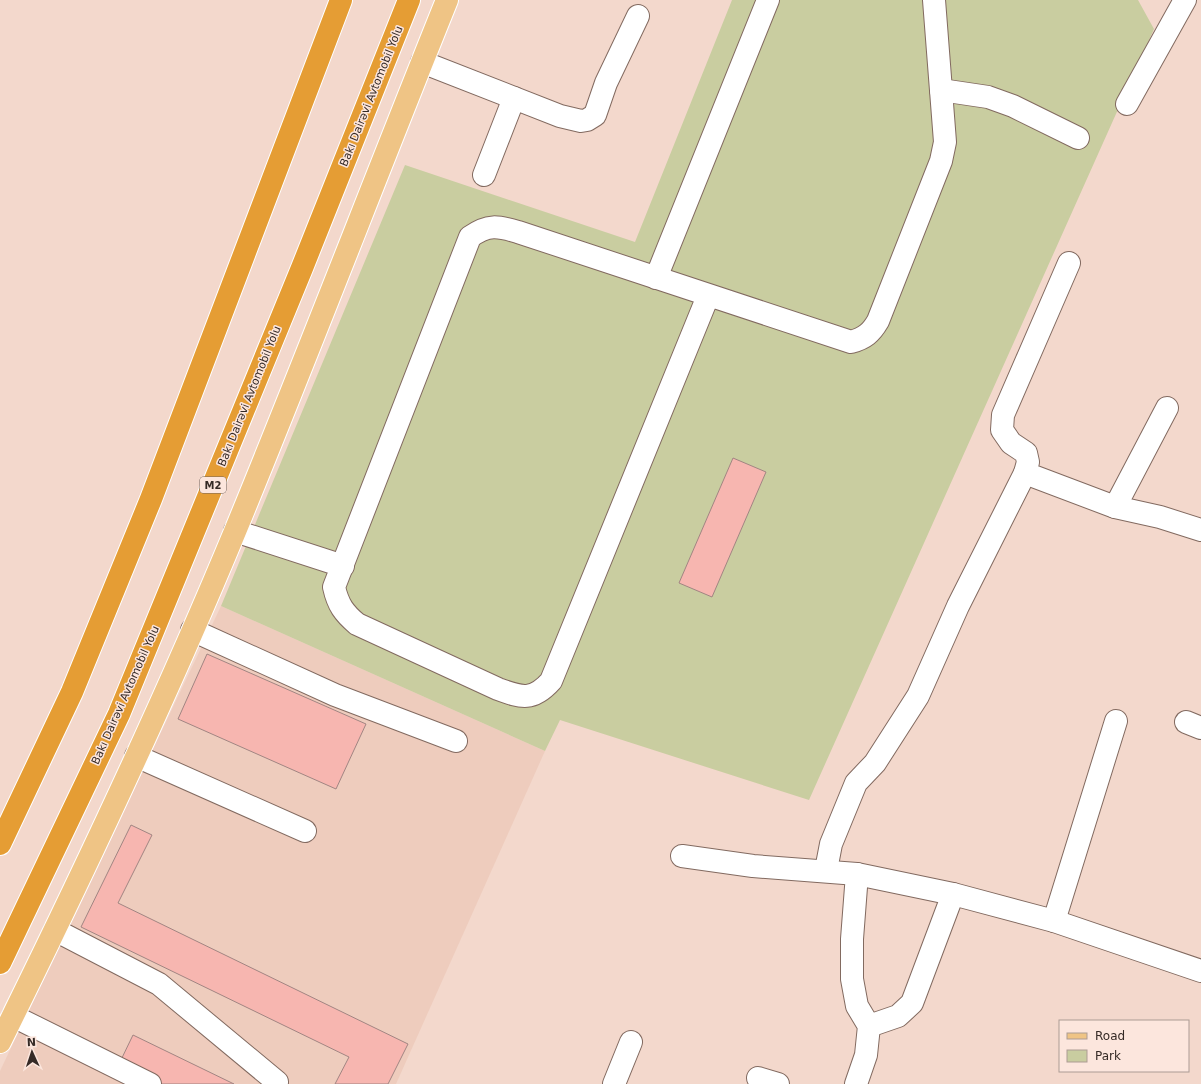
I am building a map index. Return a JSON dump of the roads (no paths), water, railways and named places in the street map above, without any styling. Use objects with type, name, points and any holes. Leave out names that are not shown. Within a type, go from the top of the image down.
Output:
[{"type":"highway","points":[[0,844],[72,692],[150,499],[341,0]]},
{"type":"highway","name":"Bakı Dairəvi Avtomobil Yolu","points":[[0,963],[119,714],[302,268],[409,0]]},
{"type":"main road","points":[[0,1042],[56,930],[136,756],[235,531],[447,0]]},
{"type":"street","points":[[656,278],[768,0]]},
{"type":"street","points":[[708,296],[551,681],[541,692],[530,696],[516,696],[357,624],[343,613],[337,601],[334,588],[470,237],[482,229],[500,227],[851,342],[864,338],[872,332],[878,321],[941,161],[945,142],[934,0]]},
{"type":"street","points":[[1127,104],[1185,0]]},
{"type":"street","points":[[422,62],[575,120],[587,120],[595,114],[606,84],[638,16]]},
{"type":"street","points":[[941,90],[988,97],[1013,106],[1078,138]]},
{"type":"street","points":[[484,175],[514,98]]},
{"type":"street","points":[[826,870],[831,844],[856,783],[875,763],[918,696],[958,606],[1025,473],[1028,462],[1026,453],[1011,443],[1002,430],[1003,415],[1069,263]]},
{"type":"street","points":[[1115,507],[1167,408]]},
{"type":"street","points":[[1025,473],[1115,507],[1160,517],[1201,530]]},
{"type":"street","points":[[235,531],[343,566]]},
{"type":"street","points":[[192,630],[335,695],[456,741]]},
{"type":"street","points":[[1054,921],[1116,721]]},
{"type":"street","points":[[136,756],[305,831]]},
{"type":"street","points":[[682,856],[753,866],[826,870],[857,874],[953,894],[1054,921],[1201,971]]},
{"type":"street","points":[[856,1084],[866,1054],[869,1026],[857,1006],[852,979],[852,939],[857,874]]},
{"type":"street","points":[[869,1026],[898,1016],[912,1003],[953,894]]},
{"type":"street","points":[[56,930],[159,984],[277,1082]]},
{"type":"street","points":[[13,1016],[150,1084]]},
{"type":"street","points":[[614,1084],[631,1042]]}]
